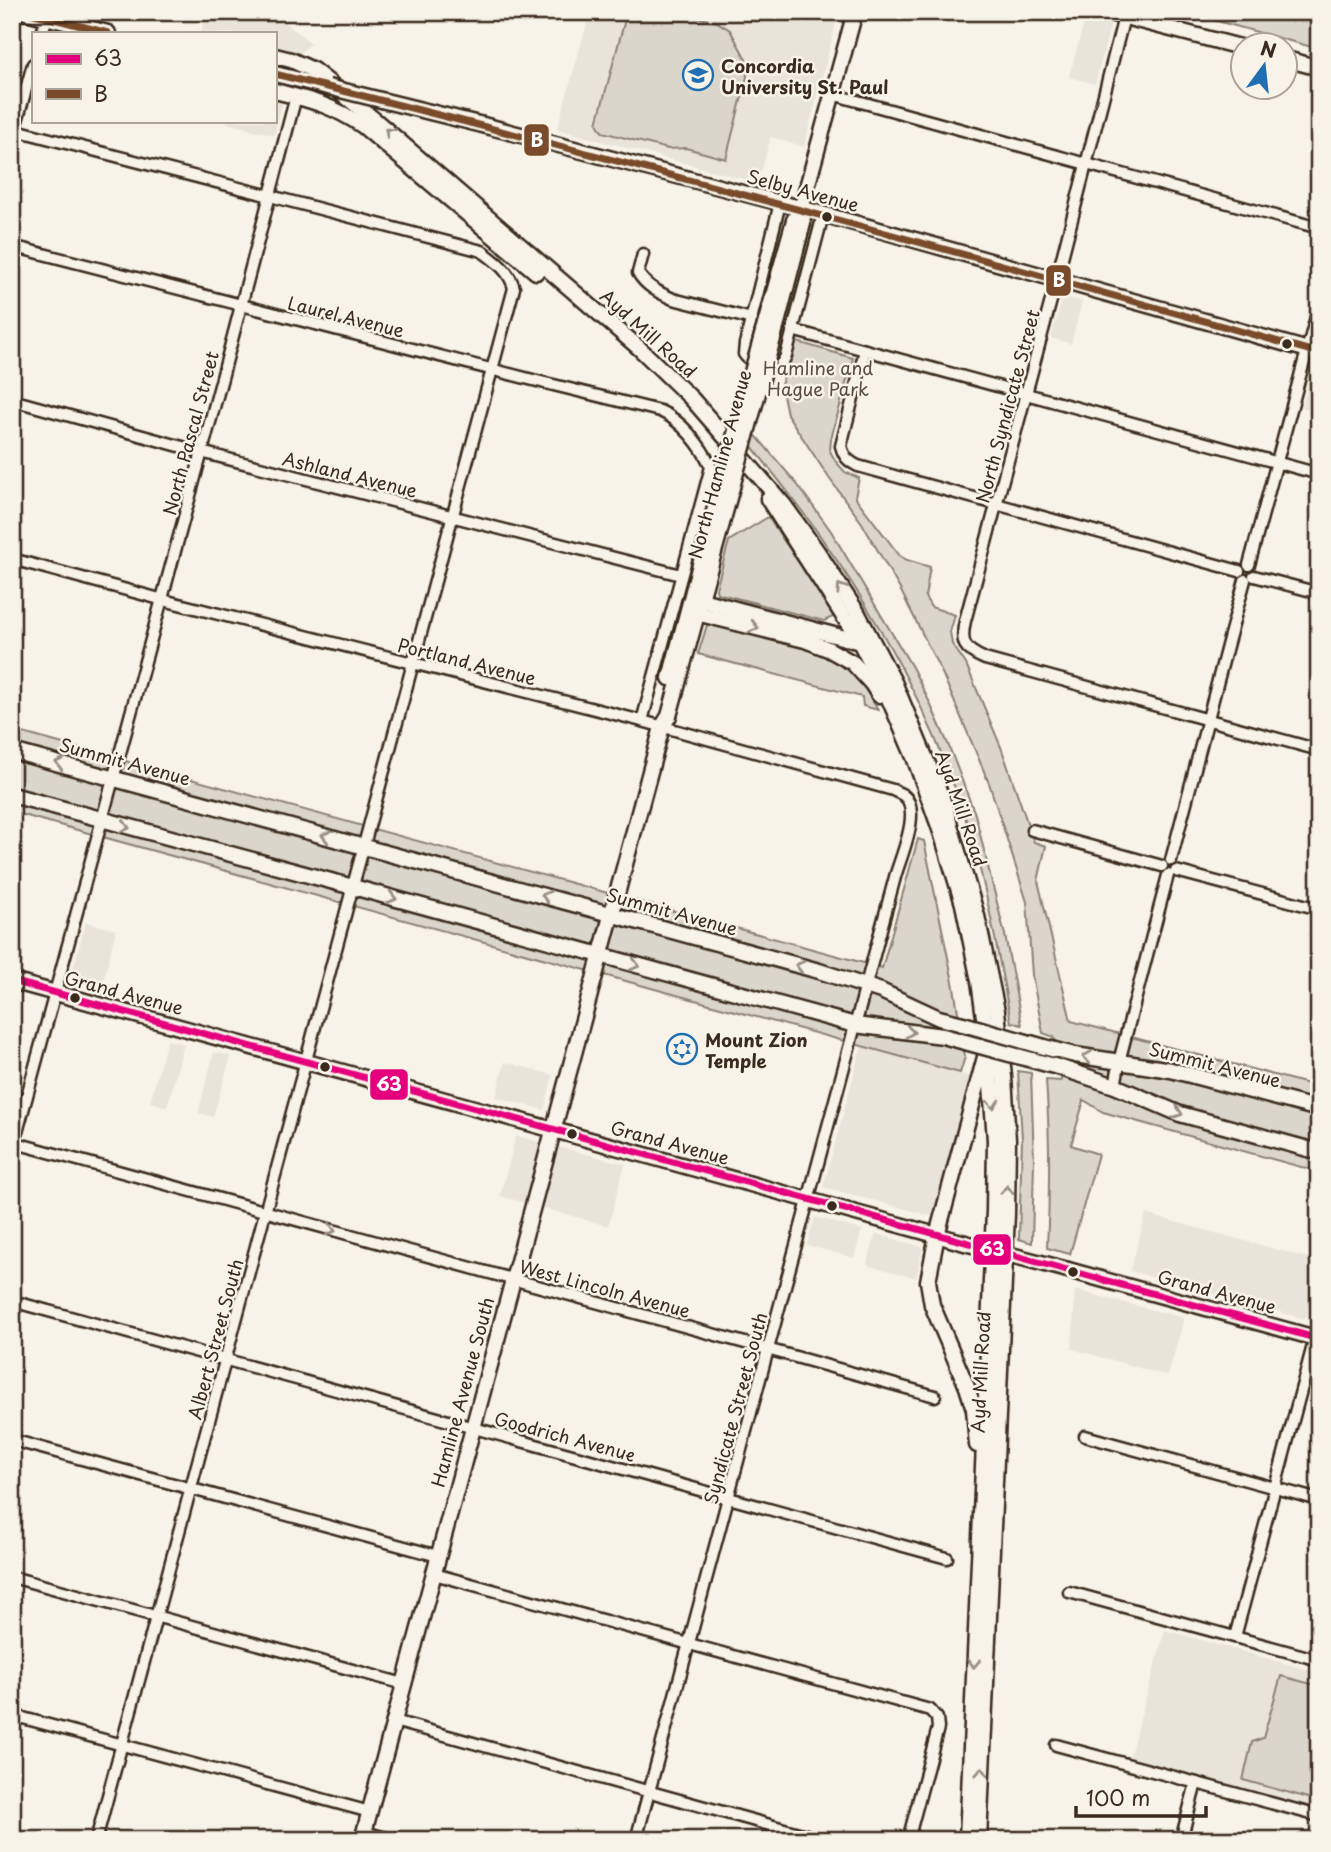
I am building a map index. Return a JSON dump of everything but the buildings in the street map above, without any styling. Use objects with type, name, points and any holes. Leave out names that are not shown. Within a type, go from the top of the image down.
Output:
[{"type":"main road","points":[[26,12],[47,15],[105,32]]},
{"type":"main road","name":"North Hamline Avenue","points":[[601,955],[662,727],[661,714],[695,605],[768,333],[803,223],[801,209],[855,12]]},
{"type":"main road","points":[[1106,12],[1230,44]]},
{"type":"main road","name":"Ayd Mill Road","points":[[276,56],[313,70],[337,89],[638,347],[692,399],[784,505],[857,612],[866,646],[914,757],[963,904],[979,981],[988,1046],[995,1140],[992,1402],[979,1840]]},
{"type":"main road","points":[[1300,63],[1319,68]]},
{"type":"main road","name":"Selby Avenue","points":[[276,74],[780,203],[1313,351]]},
{"type":"main road","name":"Ayd Mill Road","points":[[276,91],[323,104],[342,112],[363,126],[611,335],[673,391],[771,502],[866,646],[894,682],[942,798],[977,916],[997,1011],[1008,1140],[1007,1214],[982,1493],[967,1840]]},
{"type":"main road","points":[[695,605],[866,646]]},
{"type":"main road","points":[[695,605],[806,640],[851,650],[866,646]]},
{"type":"main road","points":[[806,640],[841,655],[862,672],[914,757]]},
{"type":"main road","name":"Summit Avenue","points":[[12,751],[819,971],[881,990],[939,1018],[1055,1051],[1171,1070],[1319,1109]]},
{"type":"main road","points":[[12,795],[855,1025],[943,1036],[1058,1067],[1115,1086],[1180,1114],[1319,1152]]},
{"type":"main road","name":"Hamline Avenue South","points":[[363,1836],[601,955]]},
{"type":"main road","name":"Grand Avenue","points":[[12,981],[1317,1338]]},
{"type":"main road","points":[[982,1493],[974,1409],[932,1305],[929,1270],[941,1236],[988,1046]]},
{"type":"main road","points":[[941,1236],[937,1282],[940,1301],[976,1386],[992,1402]]},
{"type":"street","points":[[42,32],[47,15]]},
{"type":"street","name":"North Syndicate Street","points":[[1124,15],[962,634],[965,645],[972,653],[985,659],[1207,720]]},
{"type":"street","points":[[32,67],[13,133],[270,195]]},
{"type":"street","points":[[832,93],[1319,228]]},
{"type":"street","name":"North Pascal Street","points":[[13,1146],[296,96]]},
{"type":"street","name":"Albert Street South","points":[[96,1840],[514,288],[506,271],[482,251],[270,195]]},
{"type":"street","points":[[780,203],[744,355],[748,361],[774,368],[782,365],[822,215]]},
{"type":"street","name":"Laurel Avenue","points":[[12,246],[671,416]]},
{"type":"street","points":[[643,254],[638,274],[661,294],[752,320]]},
{"type":"street","points":[[1115,1086],[1246,576],[1242,566],[1250,565],[1276,462],[1313,351],[1319,306]]},
{"type":"street","points":[[792,330],[1319,474]]},
{"type":"street","points":[[865,350],[841,446],[848,461],[1246,576],[1319,593]]},
{"type":"street","name":"Ashland Avenue","points":[[12,400],[201,452],[681,575]]},
{"type":"street","name":"North Hamline Avenue","points":[[642,721],[710,467],[707,458],[679,422],[671,416]]},
{"type":"street","name":"Portland Avenue","points":[[12,559],[161,600],[642,721],[904,795],[913,813],[866,985]]},
{"type":"street","points":[[1207,720],[1319,750]]},
{"type":"street","points":[[1032,830],[1319,908]]},
{"type":"street","name":"Syndicate Street South","points":[[636,1840],[866,985]]},
{"type":"street","name":"West Lincoln Avenue","points":[[13,1146],[265,1212],[935,1396]]},
{"type":"street","name":"Goodrich Avenue","points":[[12,1301],[947,1558]]},
{"type":"street","points":[[1235,1637],[1319,1323]]},
{"type":"street","points":[[1085,1436],[1319,1500]]},
{"type":"street","points":[[12,1440],[438,1556]]},
{"type":"street","points":[[434,1574],[930,1710],[937,1718],[937,1735],[908,1840]]},
{"type":"street","points":[[12,1577],[404,1684]]},
{"type":"street","points":[[1069,1592],[1319,1660]]},
{"type":"street","points":[[12,1715],[370,1812]]},
{"type":"street","points":[[394,1721],[824,1840]]},
{"type":"street","points":[[1056,1745],[1319,1816]]},
{"type":"street","points":[[1181,1840],[1196,1783]]},
{"type":"street","points":[[363,1836],[394,1840]]},
{"type":"shaded area","points":[[206,12],[271,12],[311,43],[299,54],[276,48],[276,32],[201,32]]},
{"type":"shaded area","name":"Concordia University St. Paul","points":[[559,12],[839,12],[804,147],[771,137],[758,183],[557,129],[588,20]]},
{"type":"shaded area","points":[[1087,12],[1114,12],[1095,84],[1069,77]]},
{"type":"shaded area","points":[[276,98],[283,101],[274,135],[227,123],[276,122]]},
{"type":"shaded area","points":[[1063,296],[1082,302],[1071,344],[1051,338]]},
{"type":"shaded area","points":[[1313,365],[1319,367],[1319,412],[1302,407]]},
{"type":"shaded area","points":[[86,922],[116,930],[101,989],[70,981]]},
{"type":"shaded area","points":[[167,1040],[184,1044],[167,1107],[150,1102]]},
{"type":"shaded area","points":[[862,1045],[975,1078],[936,1217],[823,1187]]},
{"type":"shaded area","points":[[214,1052],[231,1056],[213,1117],[198,1113]]},
{"type":"shaded area","points":[[505,1062],[553,1075],[544,1110],[496,1097]]},
{"type":"shaded area","points":[[516,1136],[625,1164],[608,1226],[500,1196]]},
{"type":"shaded area","points":[[1146,1214],[1319,1261],[1319,1273],[1306,1319],[1130,1271]]},
{"type":"shaded area","points":[[815,1217],[862,1230],[854,1258],[807,1245]]},
{"type":"shaded area","points":[[876,1234],[923,1247],[916,1278],[867,1265]]},
{"type":"shaded area","points":[[1075,1290],[1184,1318],[1168,1376],[1072,1349]]},
{"type":"shaded area","points":[[1165,1630],[1319,1673],[1319,1810],[1129,1758]]},
{"type":"green space","points":[[627,12],[685,12],[717,22],[730,30],[746,59],[747,77],[726,159],[686,148],[668,149],[602,132],[597,123]]},
{"type":"green space","points":[[1184,12],[1319,12],[1319,49],[1300,44],[1300,32],[1257,32]]},
{"type":"green space","name":"Hamline and Hague Park","points":[[794,341],[853,358],[830,451],[845,472],[859,478],[855,497],[900,556],[930,567],[925,597],[931,607],[955,615],[950,632],[952,644],[966,664],[1001,747],[1034,842],[1046,846],[1038,881],[1071,1021],[1319,1087],[1319,1172],[1103,1112],[1084,1100],[1071,1145],[1098,1154],[1070,1254],[1047,1248],[1049,1164],[1046,1080],[1061,1081],[1063,1043],[1043,1033],[1032,975],[1027,902],[989,783],[943,675],[901,591],[862,523],[787,414],[781,385]]},
{"type":"green space","points":[[752,431],[797,484],[831,531],[912,667],[929,701],[975,814],[1005,935],[1022,1025],[1011,1022],[989,907],[972,839],[954,784],[932,731],[908,680],[851,581],[785,488],[749,443]]},
{"type":"green space","points":[[768,517],[835,616],[824,621],[717,593],[729,541]]},
{"type":"green space","points":[[708,622],[831,655],[853,670],[878,710],[863,706],[862,697],[698,654]]},
{"type":"green space","points":[[12,730],[882,968],[918,839],[924,841],[954,987],[965,1057],[960,1073],[12,812]]},
{"type":"green space","points":[[1018,1071],[1031,1073],[1034,1161],[1032,1243],[1019,1239],[1022,1139]]},
{"type":"green space","points":[[1281,1676],[1319,1686],[1319,1801],[1243,1780],[1252,1742],[1263,1738]]},
{"type":"transit line","name":"B","points":[[27,12],[104,32]]},
{"type":"transit line","name":"B","points":[[276,74],[668,174],[1319,353]]},
{"type":"transit line","name":"63","points":[[12,981],[1319,1339]]},
{"type":"place","name":"Concordia University St. Paul","points":[[698,75]]},
{"type":"place","name":"Mount Zion Temple","points":[[682,1049]]}]
